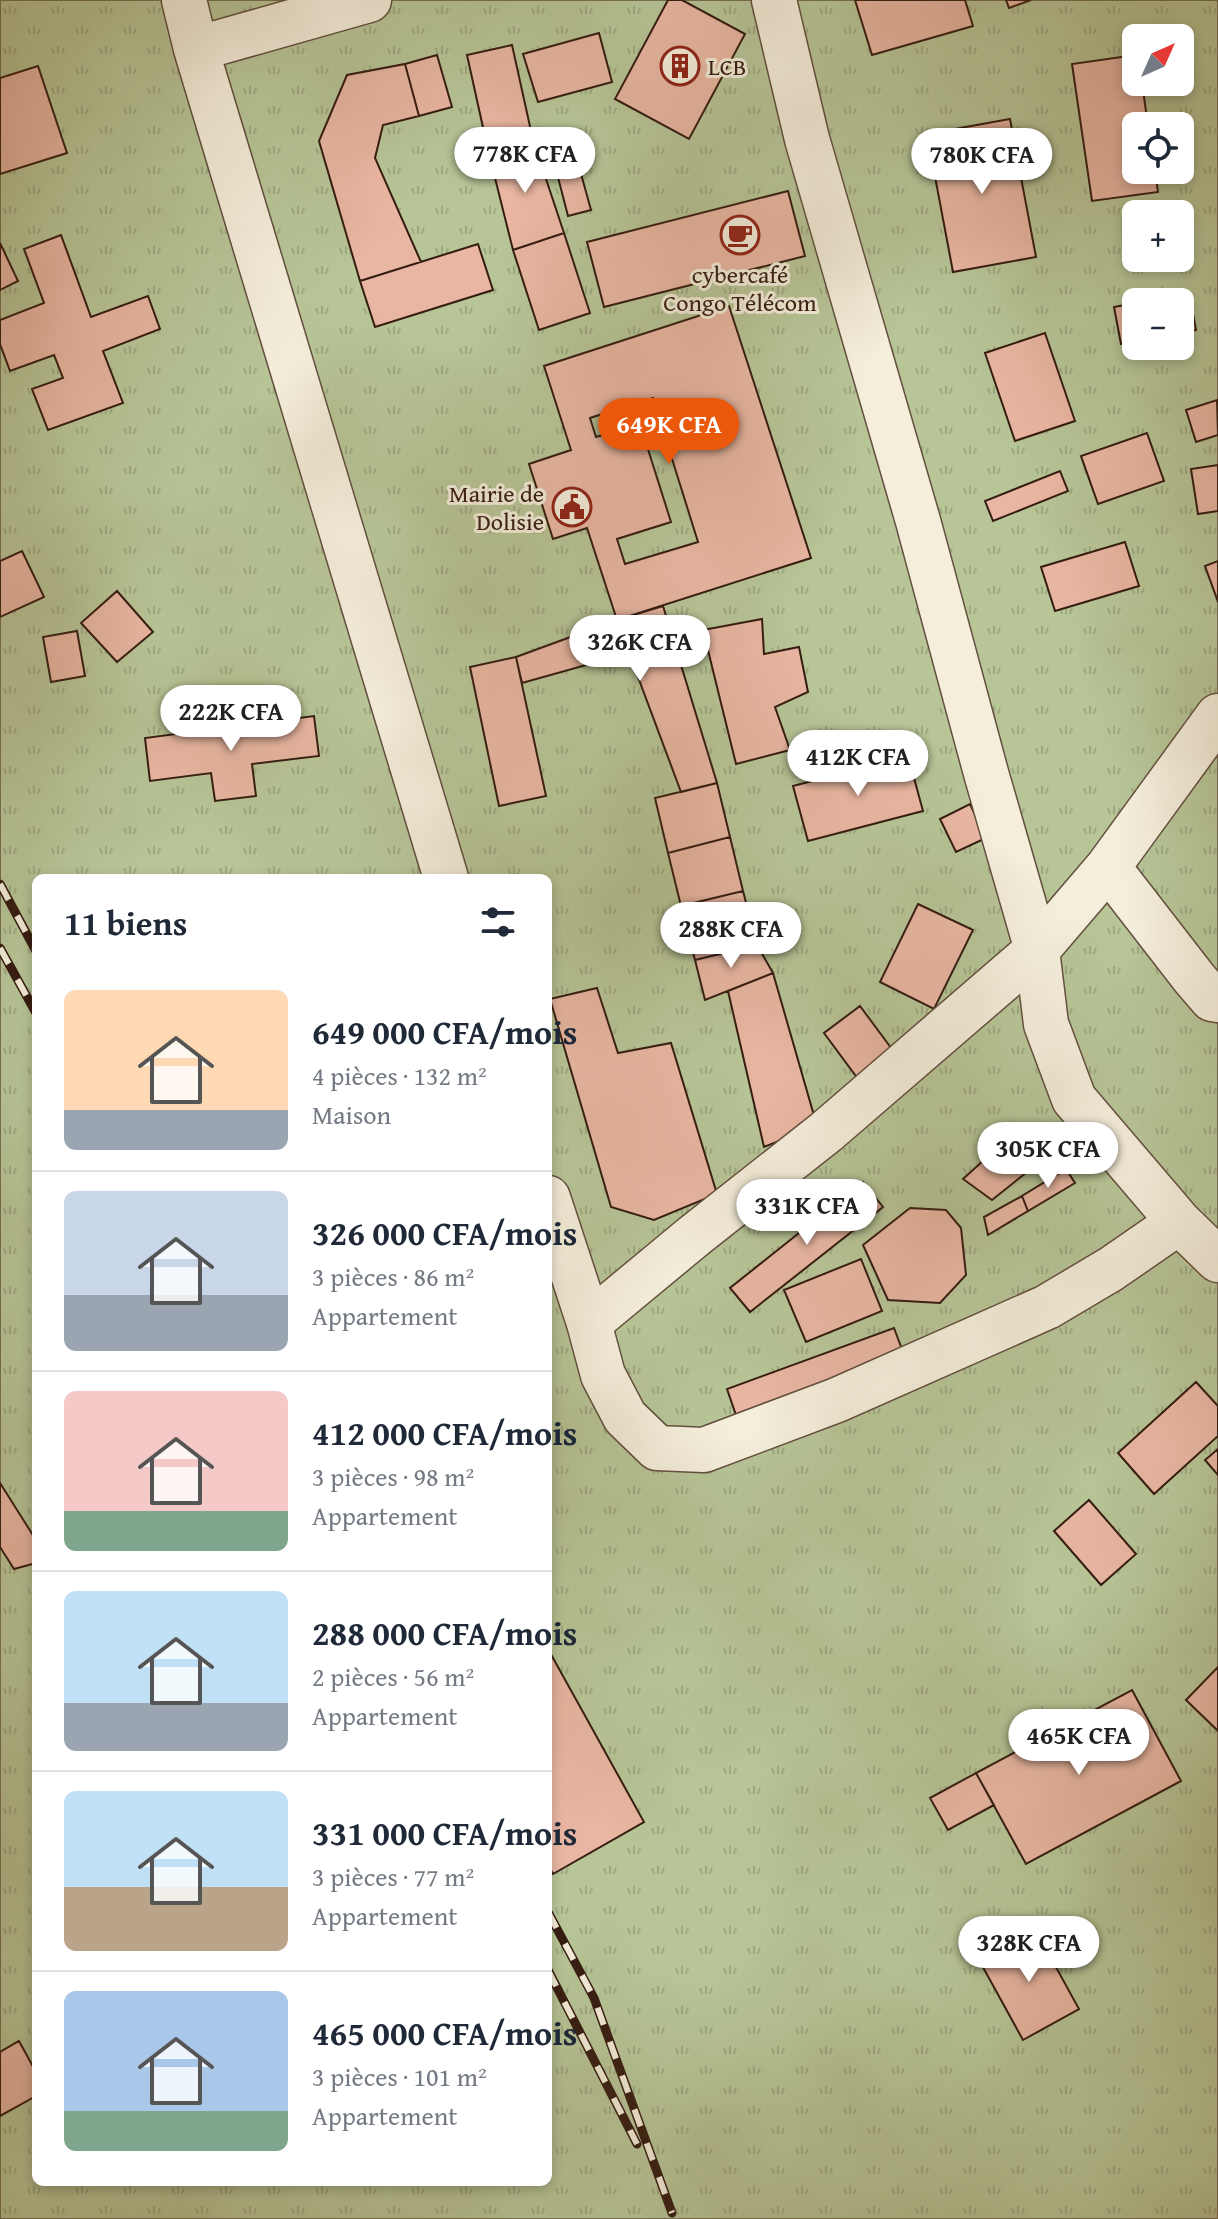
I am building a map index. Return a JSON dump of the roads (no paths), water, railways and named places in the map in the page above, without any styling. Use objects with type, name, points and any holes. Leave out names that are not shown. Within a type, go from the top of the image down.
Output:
[{"type":"street","points":[[184,0],[196,49],[445,874]]},
{"type":"street","points":[[196,49],[369,0]]},
{"type":"street","points":[[774,0],[807,139],[918,521],[1037,950],[1046,1024],[1074,1099],[1179,1222],[1218,1260]]},
{"type":"street","points":[[589,1323],[826,1132],[1037,950],[1108,867],[1218,716]]},
{"type":"street","points":[[1108,867],[1194,978],[1212,999],[1218,1000]]},
{"type":"street","points":[[552,1210],[603,1375],[625,1417],[657,1448],[704,1450],[837,1400],[1047,1307],[1111,1269],[1179,1222]]},
{"type":"railway","points":[[0,884],[32,944]]},
{"type":"railway","points":[[0,948],[32,1006]]},
{"type":"railway","points":[[552,1919],[594,1998],[672,2213]]},
{"type":"railway","points":[[552,1978],[637,2144]]},
{"type":"place","name":"LCB","points":[[680,66]]},
{"type":"place","name":"cybercafé Congo Télécom","points":[[740,235]]},
{"type":"place","name":"Mairie de Dolisie","points":[[572,507]]}]
